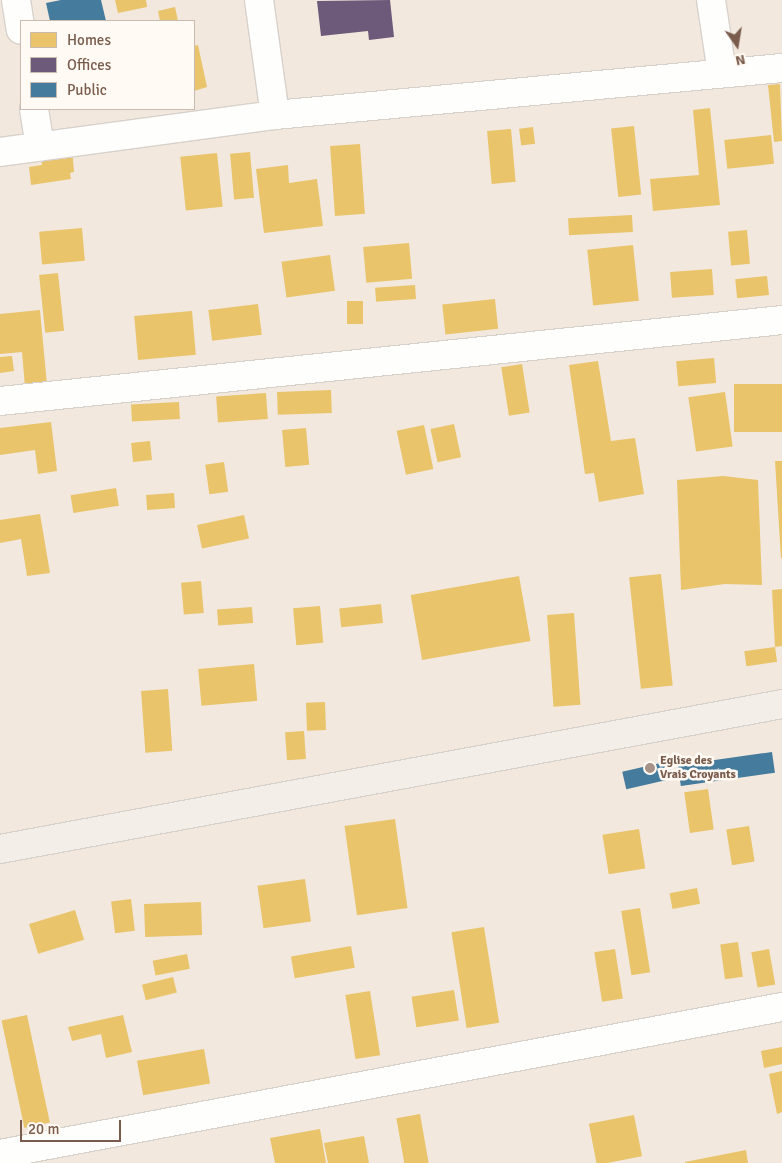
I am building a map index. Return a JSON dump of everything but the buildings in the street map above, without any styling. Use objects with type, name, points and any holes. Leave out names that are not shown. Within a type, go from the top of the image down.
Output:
[{"type":"main road","points":[[0,849],[782,704]]},
{"type":"street","points":[[16,0],[20,24]]},
{"type":"street","points":[[258,0],[275,115]]},
{"type":"street","points":[[711,0],[722,74]]},
{"type":"street","points":[[0,152],[275,115],[782,68]]},
{"type":"street","points":[[34,110],[40,147]]},
{"type":"street","points":[[0,401],[782,320]]},
{"type":"street","points":[[0,1154],[782,1007]]},
{"type":"shaded area","points":[[0,0],[782,0],[782,1163],[0,1163]]},
{"type":"place","name":"Eglise des Vrais Croyants","points":[[650,768]]}]
